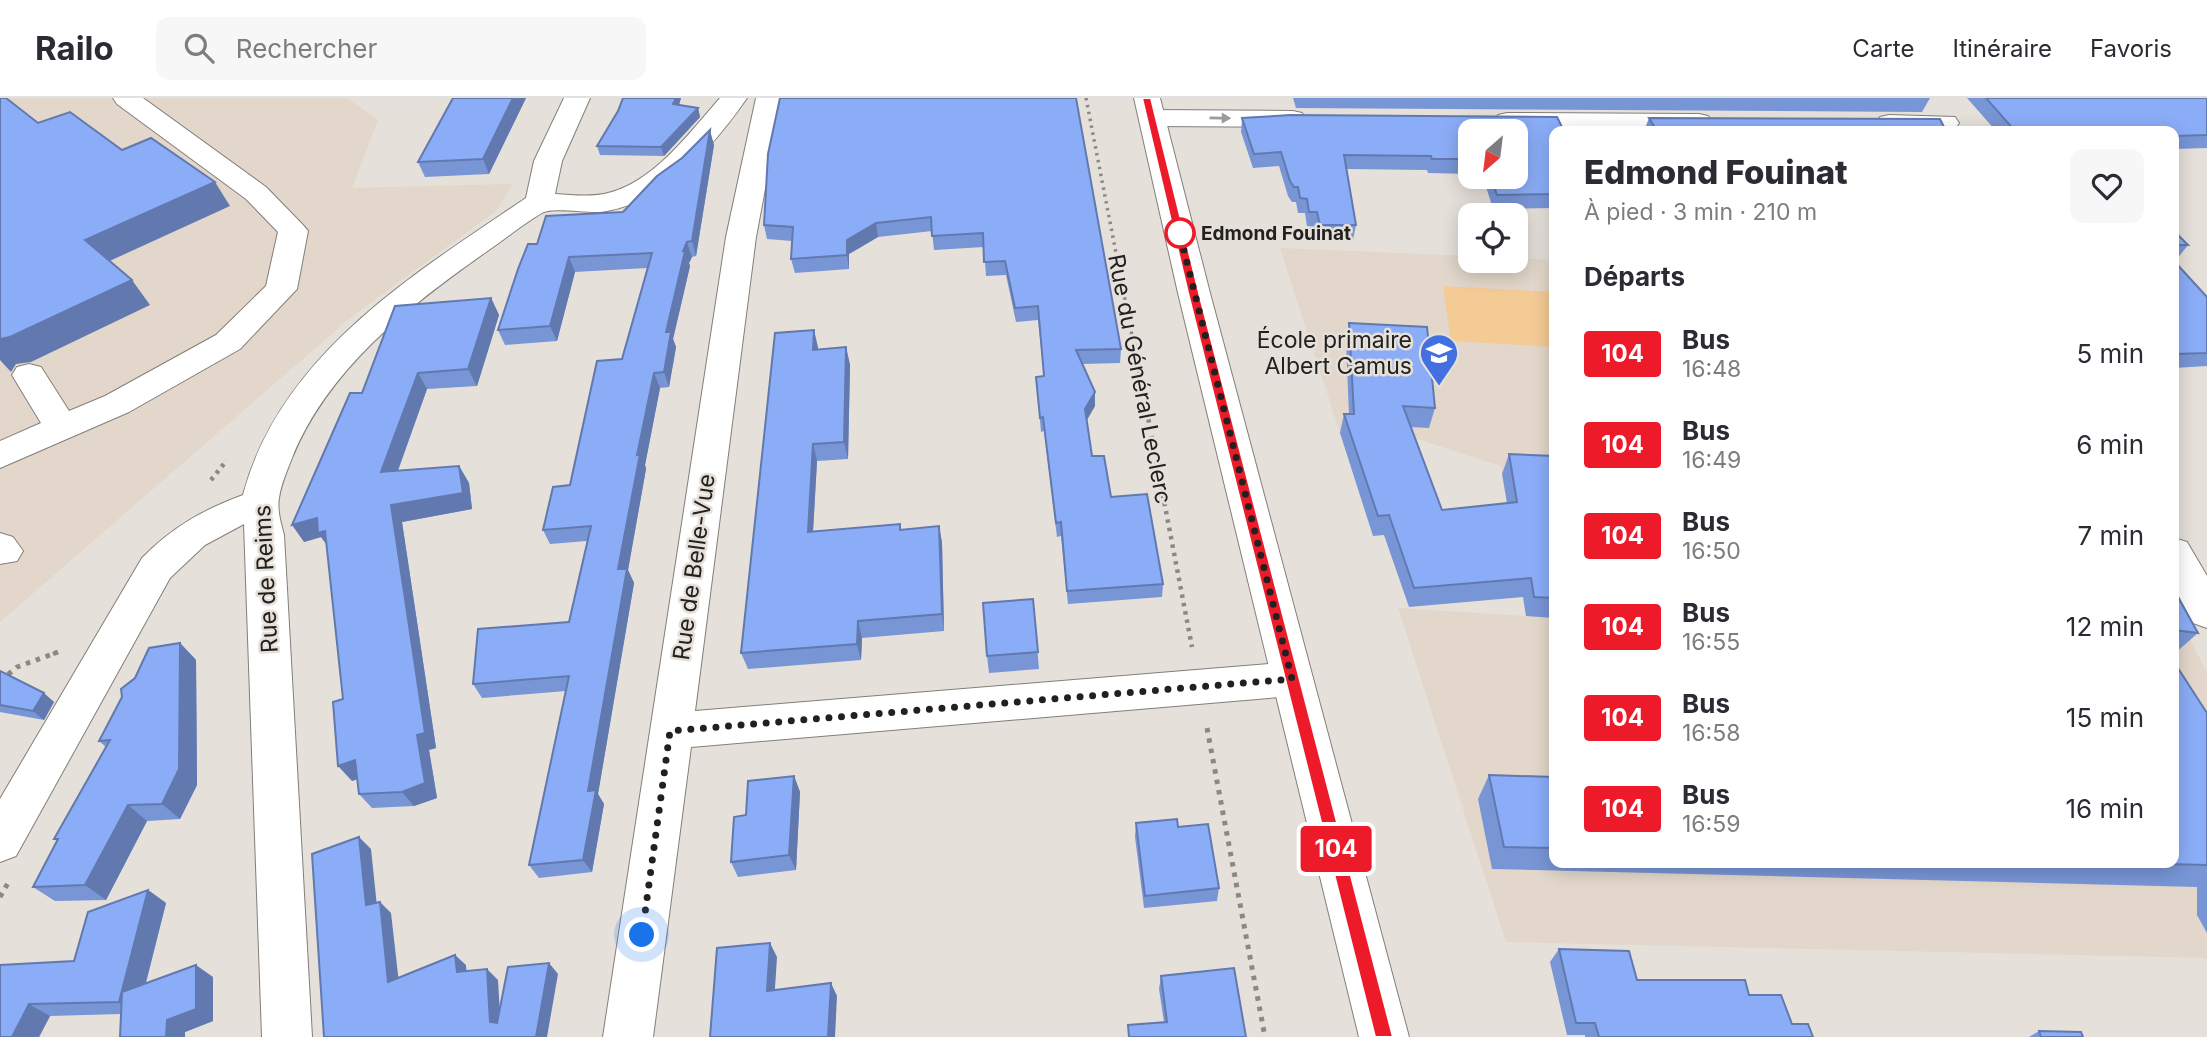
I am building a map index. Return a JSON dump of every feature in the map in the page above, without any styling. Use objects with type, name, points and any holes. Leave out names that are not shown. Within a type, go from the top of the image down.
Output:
[{"type":"street","points":[[0,455],[117,404],[228,342],[281,289],[293,231],[256,193],[126,98]]},
{"type":"street","points":[[577,98],[540,183],[540,201],[583,204],[615,200],[646,186],[674,165],[734,98]]},
{"type":"street","name":"Rue de Belle-Vue","points":[[628,1037],[741,237],[769,98]]},
{"type":"street","points":[[1934,98],[1948,126]]},
{"type":"street","points":[[1316,119],[1149,108],[1384,1037]]},
{"type":"street","points":[[1523,119],[1563,117],[1719,122]]},
{"type":"street","points":[[1858,123],[1926,126]]},
{"type":"street","name":"Rue de Reims","points":[[287,1037],[265,535],[259,503],[276,446],[310,393],[348,345],[375,321],[540,201]]},
{"type":"street","points":[[29,375],[62,428]]},
{"type":"street","points":[[0,841],[156,568],[181,541],[212,521],[259,503]]},
{"type":"street","points":[[2179,561],[2207,612]]},
{"type":"street","points":[[670,731],[1292,679]]},
{"type":"path","name":"Rue du Général Leclerc","points":[[1086,98],[1194,660]]},
{"type":"path","points":[[1206,718],[1265,1037]]},
{"type":"shaded area","points":[[0,98],[347,98],[378,120],[352,188],[513,184],[496,211],[350,318],[0,622]]},
{"type":"shaded area","points":[[1280,248],[1458,255],[1458,273],[1528,273],[1528,259],[1549,260],[1549,868],[2179,868],[2179,619],[2207,672],[2207,958],[1506,942],[1398,608],[1526,616],[1501,466],[1402,434],[1340,433]]},
{"type":"shaded area","points":[[1443,286],[1549,292],[1549,347],[1451,341]]},
{"type":"building","points":[[0,98],[6,98],[38,123],[70,112],[122,150],[151,138],[215,182],[85,240],[132,280],[10,337],[0,339]]},
{"type":"building","points":[[453,98],[513,98],[483,159],[418,162]]},
{"type":"building","points":[[623,98],[676,98],[673,104],[698,108],[661,147],[597,146]]},
{"type":"building","points":[[780,98],[1076,98],[1121,349],[1076,350],[1095,392],[1085,409],[1092,456],[1104,456],[1111,497],[1147,494],[1163,584],[1067,591],[1061,522],[1056,523],[1043,417],[1040,418],[1036,377],[1044,376],[1038,306],[1015,308],[1005,261],[984,262],[983,233],[932,236],[931,217],[876,223],[847,240],[847,255],[791,259],[793,227],[764,225],[768,154]]},
{"type":"building","points":[[1986,98],[2207,98],[2207,135],[2179,136],[2179,126],[2011,126]]},
{"type":"building","points":[[1291,115],[1557,117],[1562,126],[1549,126],[1549,194],[1497,195],[1495,189],[1528,189],[1528,119],[1458,119],[1458,159],[1344,155],[1356,225],[1320,225],[1317,212],[1309,212],[1307,199],[1300,198],[1298,187],[1294,187],[1290,181],[1281,152],[1254,154],[1242,118]]},
{"type":"building","points":[[1649,118],[1940,119],[1944,126],[1654,126]]},
{"type":"building","points":[[710,130],[692,241],[687,242],[683,251],[666,332],[671,332],[664,372],[654,373],[637,455],[640,454],[618,569],[627,569],[588,791],[596,790],[583,860],[529,865],[569,676],[473,684],[478,629],[569,622],[591,526],[543,530],[553,487],[570,485],[597,361],[622,359],[652,253],[569,257],[550,326],[498,330],[528,244],[537,244],[546,216],[623,212],[657,176],[682,158]]},
{"type":"building","points":[[2179,236],[2188,245],[2179,245]]},
{"type":"building","points":[[2179,266],[2207,297],[2207,353],[2179,354]]},
{"type":"building","points":[[491,298],[468,369],[418,373],[381,472],[459,466],[463,493],[391,505],[425,733],[417,735],[425,783],[402,792],[359,794],[355,760],[338,766],[333,702],[343,699],[325,531],[318,533],[317,518],[292,525],[350,393],[362,393],[395,306]]},
{"type":"building","points":[[1349,323],[1427,327],[1435,408],[1403,406],[1442,510],[1517,502],[1509,454],[1549,456],[1549,598],[1534,597],[1531,578],[1414,588],[1389,515],[1378,516],[1344,414],[1354,414]]},
{"type":"building","points":[[814,330],[813,350],[846,347],[844,442],[813,444],[808,532],[900,524],[900,530],[939,526],[942,614],[858,621],[857,644],[741,653],[775,333]]},
{"type":"building","points":[[1033,599],[1038,652],[987,656],[983,603]]},
{"type":"building","points":[[2179,599],[2198,633],[2179,631]]},
{"type":"building","points":[[180,643],[179,769],[162,804],[128,805],[85,885],[33,887],[58,839],[54,839],[110,740],[99,741],[122,697],[121,689],[135,678],[149,648]]},
{"type":"building","points":[[2179,670],[2207,713],[2207,865],[2179,864]]},
{"type":"building","points":[[0,671],[44,693],[33,711],[0,705]]},
{"type":"building","points":[[1489,775],[1549,777],[1549,848],[1504,847]]},
{"type":"building","points":[[794,776],[789,855],[731,862],[734,817],[746,815],[748,781]]},
{"type":"building","points":[[1177,819],[1178,827],[1208,824],[1219,888],[1145,896],[1136,823]]},
{"type":"building","points":[[359,837],[366,905],[380,902],[388,982],[455,955],[457,972],[487,969],[490,1022],[497,1023],[508,967],[549,963],[536,1037],[324,1037],[312,854]]},
{"type":"building","points":[[148,890],[119,1002],[29,1004],[12,1037],[0,1037],[0,965],[74,961],[88,912]]},
{"type":"building","points":[[770,943],[767,991],[831,983],[828,1037],[710,1037],[717,948]]},
{"type":"building","points":[[1559,949],[1629,951],[1637,980],[1745,980],[1749,995],[1781,995],[1792,1024],[1808,1024],[1813,1037],[1599,1037],[1595,1023],[1576,1023]]},
{"type":"building","points":[[196,965],[196,1009],[167,1020],[166,1037],[120,1037],[122,992]]},
{"type":"building","points":[[1234,968],[1246,1037],[1129,1037],[1128,1025],[1167,1022],[1161,976]]},
{"type":"building","points":[[2039,1031],[2081,1032],[2083,1037],[2041,1037]]},
{"type":"bus line","name":"104","points":[[1147,98],[1194,293],[1384,1037]]},
{"type":"place","name":"Edmond Fouinat","points":[[1180,233]]},
{"type":"place","name":"École primaire Albert Camus","points":[[1439,387]]},
{"type":"route","points":[[642,935],[670,731],[1292,679],[1177,223],[1180,233]]}]
